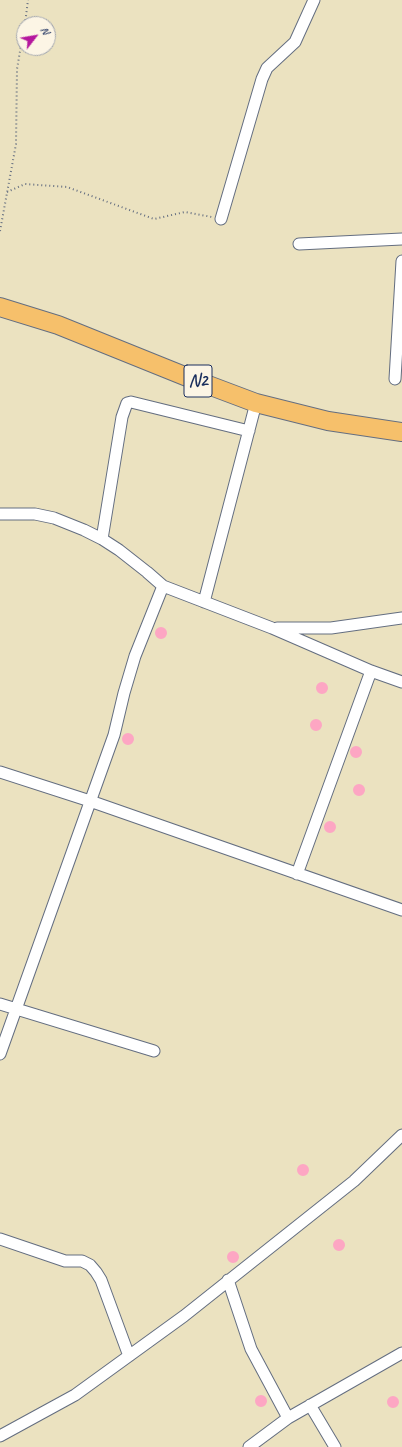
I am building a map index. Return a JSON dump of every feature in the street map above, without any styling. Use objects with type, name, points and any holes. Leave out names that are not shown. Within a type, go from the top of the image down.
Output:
[{"type":"highway","name":"N2","points":[[0,307],[58,324],[256,404],[328,421],[402,432]]},
{"type":"street","points":[[221,219],[262,79],[267,68],[295,42],[314,0]]},
{"type":"street","points":[[299,244],[402,240]]},
{"type":"street","points":[[395,379],[402,260]]},
{"type":"street","points":[[102,539],[122,417],[127,403],[131,402],[249,431]]},
{"type":"street","points":[[204,602],[256,404]]},
{"type":"street","points":[[0,514],[35,514],[54,518],[84,530],[102,539],[147,572],[163,586],[272,628],[371,671],[402,682]]},
{"type":"street","points":[[0,1054],[114,734],[135,656],[163,586]]},
{"type":"street","points":[[272,628],[331,628],[402,618]]},
{"type":"street","points":[[297,874],[371,671]]},
{"type":"street","points":[[0,772],[90,801],[402,910]]},
{"type":"street","points":[[0,1004],[154,1051]]},
{"type":"street","points":[[0,1436],[74,1395],[184,1316],[354,1181],[402,1135]]},
{"type":"street","points":[[0,1239],[65,1261],[82,1261],[90,1265],[101,1280],[129,1356]]},
{"type":"street","points":[[228,1280],[251,1349],[288,1418]]},
{"type":"street","points":[[249,1447],[288,1418],[402,1353]]},
{"type":"street","points":[[310,1405],[335,1447]]},
{"type":"path","points":[[26,16],[28,0]]},
{"type":"path","points":[[0,231],[16,144],[18,69],[20,56]]},
{"type":"path","points":[[7,192],[25,184],[67,187],[154,218],[185,212],[221,219]]},
{"type":"building","points":[[161,627],[165,629],[167,633],[165,637],[161,639],[157,637],[155,633],[157,629]]},
{"type":"building","points":[[322,682],[326,684],[328,688],[326,692],[322,694],[318,692],[316,688],[318,684]]},
{"type":"building","points":[[316,719],[320,721],[322,725],[320,729],[316,731],[312,729],[310,725],[312,721]]},
{"type":"building","points":[[128,733],[132,735],[134,739],[132,743],[128,745],[124,743],[122,739],[124,735]]},
{"type":"building","points":[[356,746],[360,748],[362,752],[360,756],[356,758],[352,756],[350,752],[352,748]]},
{"type":"building","points":[[359,784],[363,786],[365,790],[363,794],[359,796],[355,794],[353,790],[355,786]]},
{"type":"building","points":[[330,821],[334,823],[336,827],[334,831],[330,833],[326,831],[324,827],[326,823]]},
{"type":"building","points":[[303,1164],[307,1166],[309,1170],[307,1174],[303,1176],[299,1174],[297,1170],[299,1166]]},
{"type":"building","points":[[339,1239],[343,1241],[345,1245],[343,1249],[339,1251],[335,1249],[333,1245],[335,1241]]},
{"type":"building","points":[[233,1251],[237,1253],[239,1257],[237,1261],[233,1263],[229,1261],[227,1257],[229,1253]]},
{"type":"building","points":[[261,1395],[265,1397],[267,1401],[265,1405],[261,1407],[257,1405],[255,1401],[257,1397]]},
{"type":"building","points":[[393,1396],[397,1398],[399,1402],[397,1406],[393,1408],[389,1406],[387,1402],[389,1398]]}]
